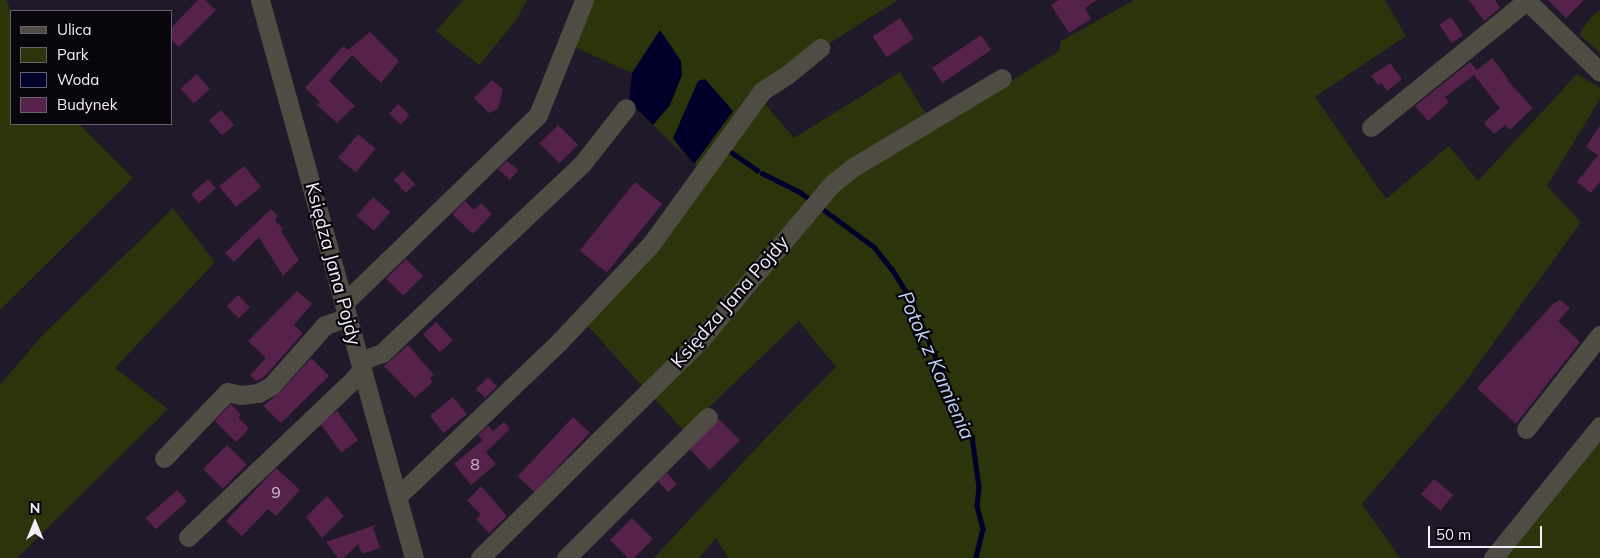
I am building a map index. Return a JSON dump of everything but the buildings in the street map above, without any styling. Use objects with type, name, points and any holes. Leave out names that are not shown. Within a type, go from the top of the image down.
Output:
[{"type":"street","name":"Księdza Jana Pojdy","points":[[260,0],[414,558]]},
{"type":"street","points":[[164,458],[227,392],[241,395],[258,393],[271,386],[325,325],[346,310],[538,115],[584,0]]},
{"type":"street","points":[[1371,127],[1526,0],[1600,72]]},
{"type":"street","points":[[397,497],[559,342],[651,244],[762,91],[787,75],[820,48]]},
{"type":"street","name":"Księdza Jana Pojdy","points":[[480,558],[701,339],[833,183],[855,166],[1002,78]]},
{"type":"street","points":[[188,537],[354,379],[361,365],[382,353],[582,164],[626,108]]},
{"type":"street","points":[[1526,429],[1600,335]]},
{"type":"street","points":[[566,558],[708,417]]},
{"type":"street","points":[[1493,558],[1600,426]]},
{"type":"green space","points":[[0,0],[6,0],[11,10],[10,125],[80,125],[133,178],[0,310]]},
{"type":"green space","points":[[463,0],[527,0],[517,19],[479,65],[436,31]]},
{"type":"green space","points":[[595,0],[898,0],[754,91],[794,138],[900,72],[927,116],[832,173],[704,325],[643,387],[578,315],[644,244],[699,169],[694,164],[733,111],[673,138],[685,156],[653,125],[670,105],[660,31],[632,73],[572,46],[584,12]]},
{"type":"green space","points":[[1134,0],[1385,0],[1406,36],[1315,97],[1386,199],[1449,146],[1478,181],[1577,74],[1600,88],[1600,99],[1547,186],[1581,222],[1463,385],[1362,504],[1400,558],[728,558],[716,538],[699,558],[654,558],[758,446],[836,367],[799,321],[684,431],[652,396],[751,297],[831,196],[858,172],[1013,80],[1059,51],[1061,41]]},
{"type":"green space","points":[[1600,10],[1600,53],[1579,34],[1592,16]]},
{"type":"green space","points":[[173,208],[215,262],[115,368],[168,409],[17,558],[0,558],[0,385],[41,337]]},
{"type":"green space","points":[[1600,437],[1600,558],[1499,558]]},
{"type":"water","points":[[660,30],[681,61],[682,75],[670,105],[653,125],[629,101],[632,73]]},
{"type":"water","points":[[705,79],[733,111],[694,164],[673,138],[698,81]]},
{"type":"waterway","name":"Potok z Kamienia","points":[[727,149],[757,170]]},
{"type":"waterway","name":"Potok z Kamienia","points":[[762,173],[800,192],[811,200]]},
{"type":"waterway","name":"Potok z Kamienia","points":[[820,207],[874,247],[892,269],[913,303],[957,408],[963,430],[972,436],[979,487],[977,506],[983,529],[976,558]]}]
